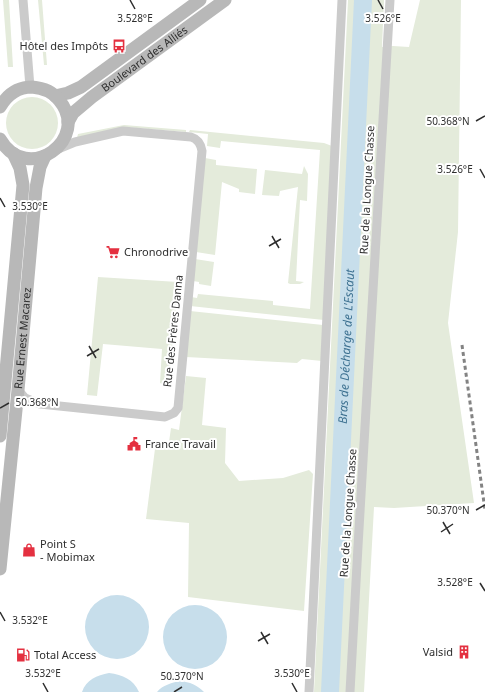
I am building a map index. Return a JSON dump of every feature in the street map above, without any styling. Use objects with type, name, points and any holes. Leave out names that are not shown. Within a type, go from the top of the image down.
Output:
[{"type":"main road","name":"Boulevard des Alliés","points":[[55,96],[68,93],[81,86],[200,0]]},
{"type":"main road","name":"Boulevard des Alliés","points":[[68,122],[73,113],[92,97],[225,0]]},
{"type":"main road","points":[[0,107],[13,92],[30,87],[43,89],[55,96],[61,102],[68,122]]},
{"type":"main road","name":"Rue Ernest Macarez","points":[[0,569],[36,188],[40,167],[63,140],[67,131],[68,122]]},
{"type":"main road","points":[[5,146],[28,158],[37,158],[50,154]]},
{"type":"main road","name":"Rue Ernest Macarez","points":[[0,429],[23,185],[20,168],[5,146]]},
{"type":"street","points":[[23,0],[30,87]]},
{"type":"street","points":[[309,692],[342,0]]},
{"type":"street","name":"Rue de la Longue Chasse","points":[[350,692],[390,0]]},
{"type":"street","name":"Rue des Frères Danna","points":[[18,390],[25,398],[35,403],[72,408],[164,417],[174,413],[178,408],[202,154],[200,144],[196,139],[191,137],[123,131],[75,142],[50,154]]},
{"type":"green space","points":[[3,0],[9,0],[13,67],[8,67]]},
{"type":"green space","points":[[38,0],[42,0],[47,65],[44,65]]},
{"type":"green space","points":[[348,0],[384,0],[382,47],[409,47],[420,0],[461,0],[458,232],[448,323],[474,503],[394,508],[374,507],[364,692],[314,692]]},
{"type":"green space","points":[[32,97],[46,101],[54,109],[58,123],[54,137],[46,145],[32,149],[18,145],[10,137],[6,123],[10,109],[18,101]]},
{"type":"green space","points":[[124,125],[186,130],[186,132],[124,127],[77,138],[78,134]]},
{"type":"green space","points":[[190,130],[324,143],[332,146],[324,320],[190,306],[191,297],[197,298],[198,294],[273,301],[273,305],[310,309],[320,150],[221,141],[220,148],[207,146],[208,134],[189,132]]},
{"type":"green space","points":[[205,158],[216,160],[216,165],[257,169],[255,194],[239,192],[239,189],[222,182],[215,255],[196,252]]},
{"type":"green space","points":[[304,166],[308,174],[307,201],[300,200],[296,281],[304,282],[300,284],[290,284],[288,283],[298,187],[280,191],[279,196],[262,195],[265,170],[302,174]]},
{"type":"green space","points":[[195,259],[214,262],[211,286],[199,284],[199,282],[193,281]]},
{"type":"green space","points":[[98,277],[178,282],[169,387],[160,383],[162,349],[103,344],[97,396],[87,395]]},
{"type":"green space","points":[[190,311],[323,325],[322,361],[302,359],[297,363],[186,357]]},
{"type":"green space","points":[[186,376],[206,378],[202,425],[226,428],[225,463],[239,481],[283,478],[309,470],[313,474],[304,611],[188,597],[189,523],[146,519],[156,441],[169,442],[171,428],[179,430]]},
{"type":"water","points":[[117,595],[135,601],[143,609],[149,627],[143,645],[135,653],[117,659],[99,653],[91,645],[85,627],[91,609],[99,601]]},
{"type":"water","points":[[195,605],[213,611],[221,619],[227,637],[221,655],[213,663],[195,669],[177,663],[169,655],[163,637],[169,619],[177,611]]},
{"type":"water","points":[[109,673],[127,678],[134,684],[139,692],[82,692],[89,681],[100,675]]},
{"type":"water","points":[[180,681],[193,684],[204,692],[157,692],[165,686]]},
{"type":"waterway","name":"Bras de Décharge de L'Escaut","points":[[330,692],[363,0]]},
{"type":"railway","points":[[462,345],[485,510]]},
{"type":"place","name":"Hôtel des Impôts","points":[[119,46]]},
{"type":"place","name":"Chronodrive","points":[[113,252]]},
{"type":"place","name":"France Travail","points":[[134,444]]},
{"type":"place","name":"Point S - Mobimax","points":[[29,550]]},
{"type":"place","name":"Valsid","points":[[464,652]]},
{"type":"place","name":"Total Access","points":[[23,655]]}]
